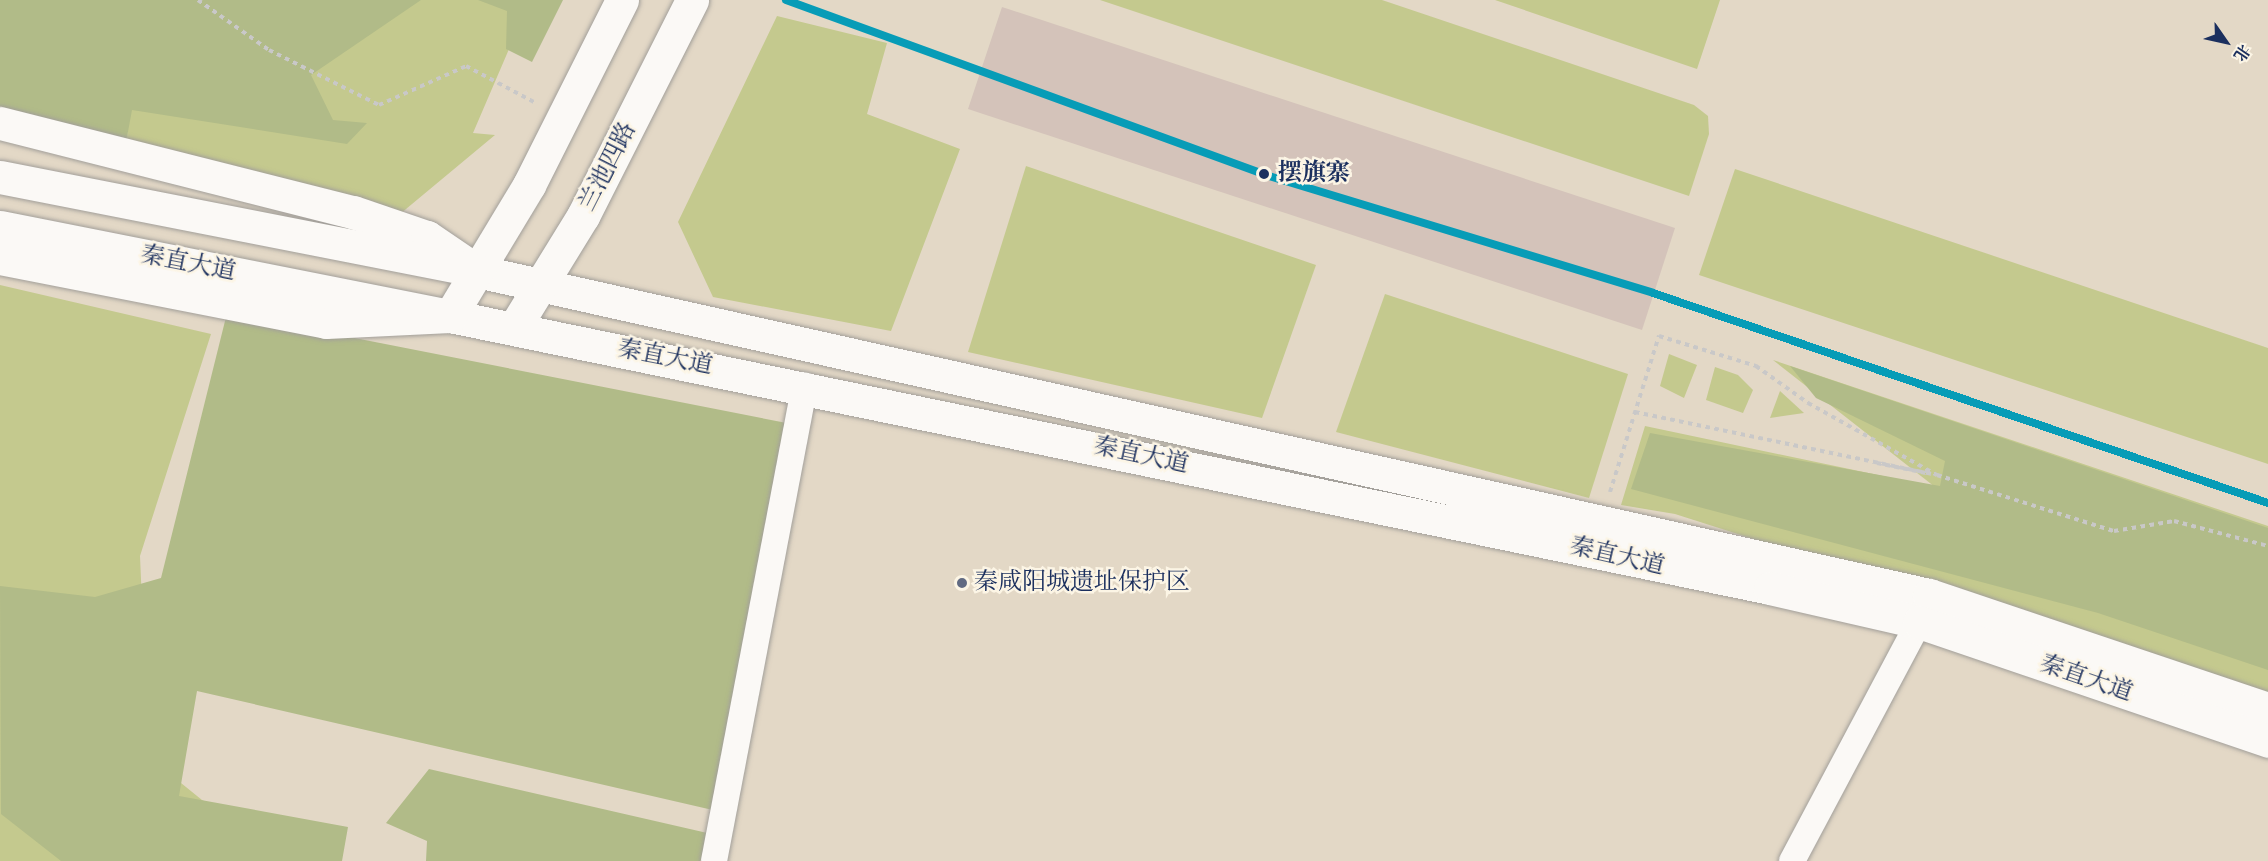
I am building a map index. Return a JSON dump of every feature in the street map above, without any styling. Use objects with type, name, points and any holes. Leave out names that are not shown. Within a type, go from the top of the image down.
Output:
[{"type":"street","points":[[0,258],[326,322],[450,316],[563,117],[622,0]]},
{"type":"street","name":"兰池四路","points":[[514,328],[583,216],[692,0]]},
{"type":"street","points":[[0,123],[353,212],[427,237],[477,271]]},
{"type":"street","name":"秦直大道","points":[[0,177],[542,283],[1929,595],[2268,709]]},
{"type":"street","name":"秦直大道","points":[[15,230],[805,386],[1918,622],[2268,741]]},
{"type":"street","points":[[714,861],[805,386]]},
{"type":"street","points":[[1792,861],[1918,622]]},
{"type":"path","points":[[198,0],[269,50],[379,105],[466,66],[563,117]]},
{"type":"path","points":[[1601,521],[1659,336],[1756,366],[1808,403],[1937,475]]},
{"type":"path","points":[[1635,412],[1937,475],[2114,531],[2174,521],[2268,546]]},
{"type":"path","points":[[1877,463],[1937,475]]},
{"type":"green space","points":[[0,0],[530,0],[473,133],[495,135],[400,214],[125,148],[128,130]]},
{"type":"green space","points":[[0,0],[421,0],[311,75],[333,120],[367,123],[347,144],[132,110],[125,148],[0,120]]},
{"type":"green space","points":[[478,0],[563,0],[532,62],[506,49],[507,11]]},
{"type":"green space","points":[[1100,0],[1382,0],[1694,105],[1708,116],[1709,134],[1689,196]]},
{"type":"green space","points":[[1495,0],[1720,0],[1697,69]]},
{"type":"green space","points":[[777,16],[887,43],[867,114],[960,149],[891,331],[713,297],[678,222]]},
{"type":"green space","points":[[1026,166],[1316,265],[1262,418],[968,352]]},
{"type":"green space","points":[[1735,169],[2268,348],[2268,464],[1699,275]]},
{"type":"green space","points":[[0,285],[211,334],[140,556],[144,649],[160,766],[202,800],[321,861],[0,861]]},
{"type":"green space","points":[[1385,294],[1628,374],[1589,498],[1336,432]]},
{"type":"green space","points":[[227,313],[802,426],[730,814],[197,691],[179,796],[348,827],[342,861],[61,861],[1,814],[0,586],[95,597],[161,578]]},
{"type":"green space","points":[[1669,354],[1697,365],[1684,398],[1660,386]]},
{"type":"green space","points":[[1773,360],[2268,526],[2268,703],[1675,514],[1621,505],[1645,426],[1935,487]]},
{"type":"green space","points":[[1790,366],[2268,528],[2268,670],[2098,613],[1631,489],[1650,433],[1940,486],[1945,461],[1816,398]]},
{"type":"green space","points":[[1715,367],[1738,375],[1753,390],[1743,413],[1706,400]]},
{"type":"green space","points":[[1780,391],[1804,413],[1770,418]]},
{"type":"green space","points":[[429,769],[716,835],[713,861],[426,861],[427,841],[386,823]]},
{"type":"building","points":[[1002,7],[1675,228],[1642,330],[968,109]]},
{"type":"transit line","points":[[786,0],[1269,176],[1653,293],[2268,503]]},
{"type":"place","name":"摆旗寨","points":[[1264,174]]},
{"type":"place","name":"秦咸阳城遗址保护区","points":[[962,583]]}]
